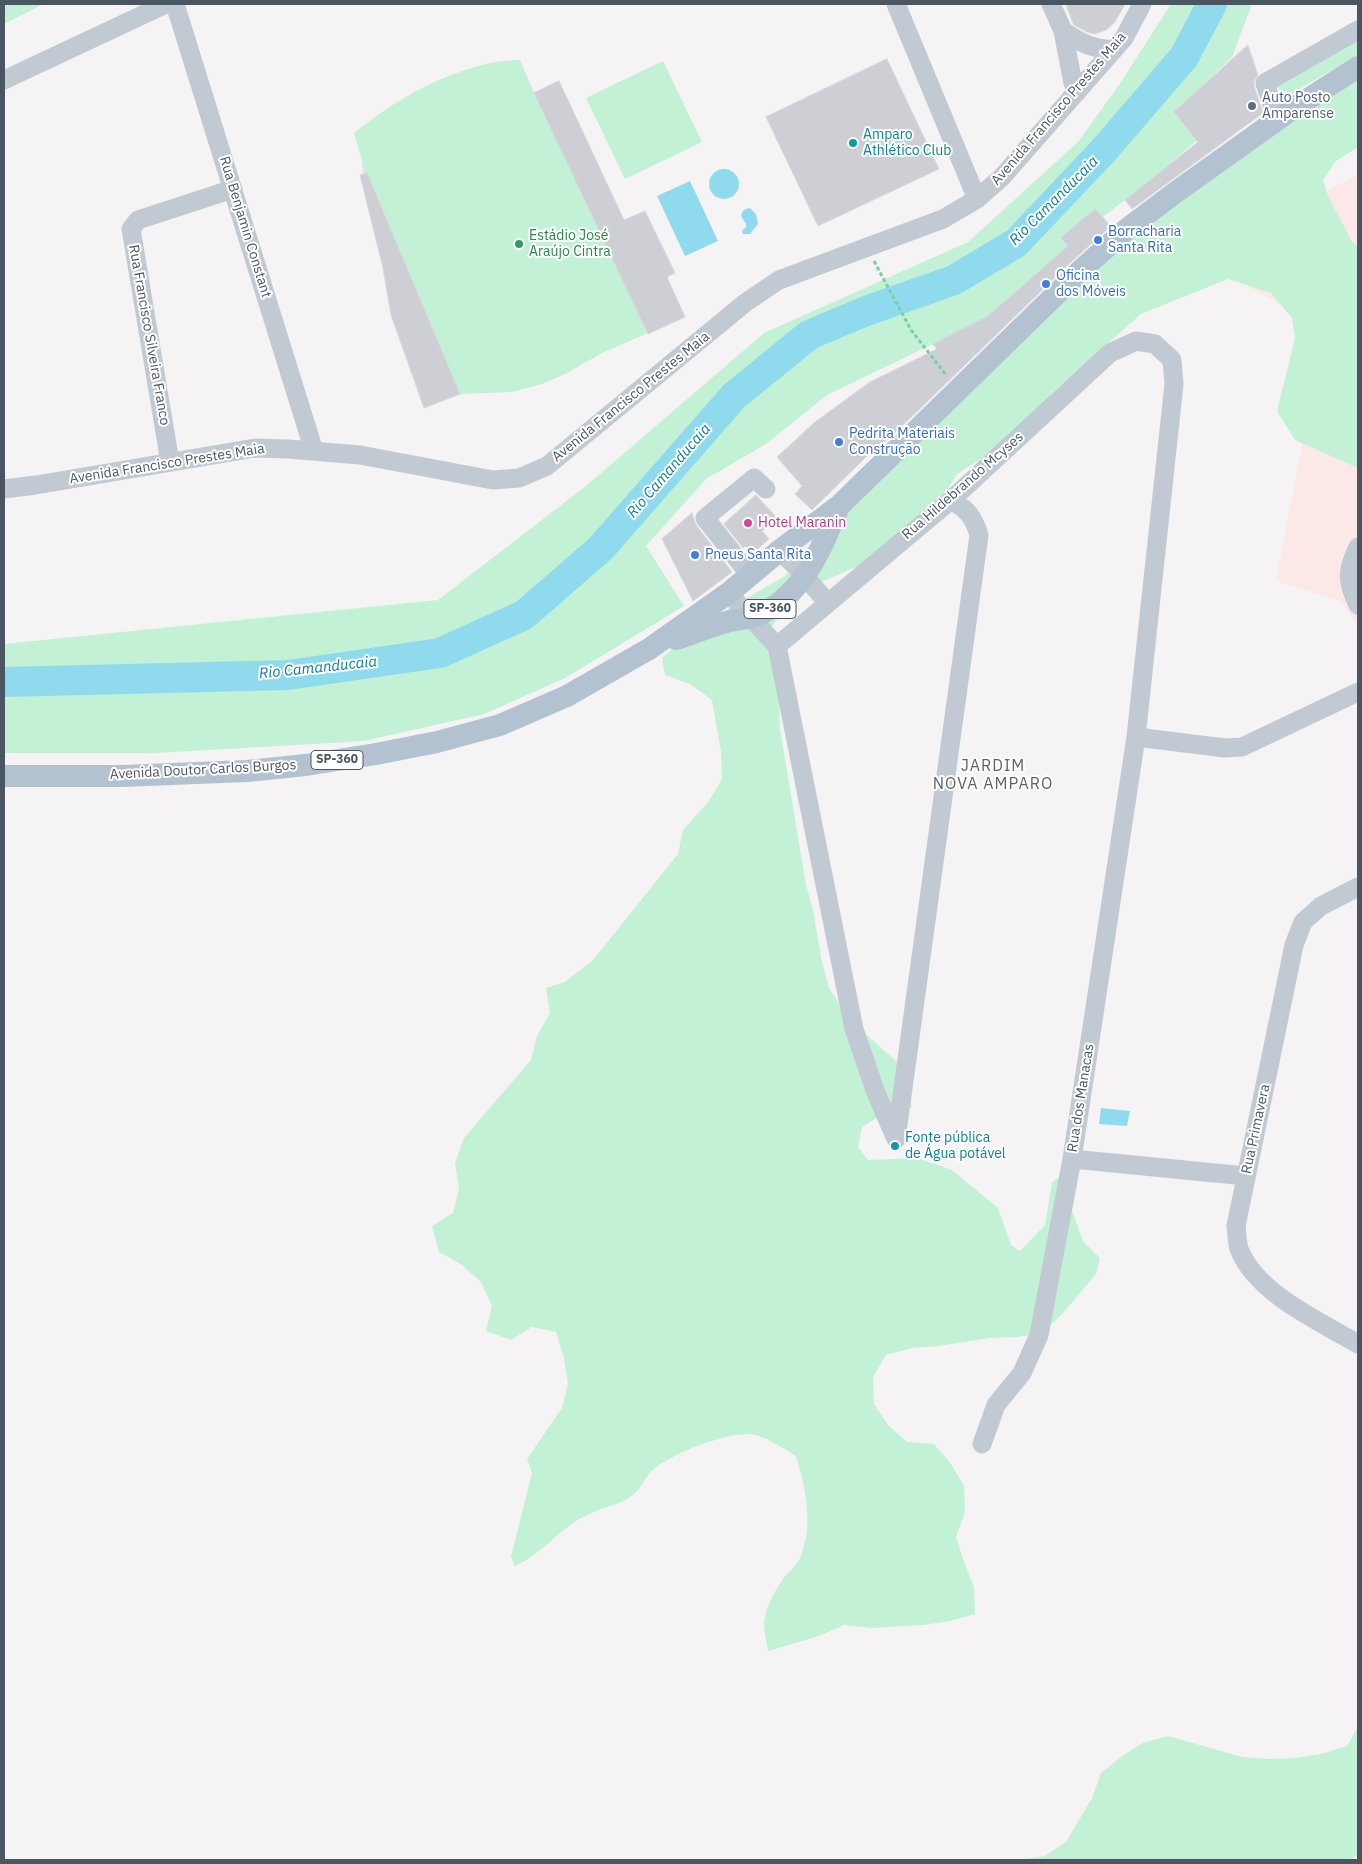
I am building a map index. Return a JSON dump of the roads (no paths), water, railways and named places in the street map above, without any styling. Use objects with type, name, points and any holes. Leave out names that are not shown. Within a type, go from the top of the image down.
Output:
[{"type":"main road","name":"Avenida Doutor Carlos Burgos","points":[[4,776],[122,776],[247,771],[314,764],[420,746],[500,725],[567,696],[649,649],[730,592],[779,551],[840,505],[1080,271],[1127,230],[1176,192],[1277,120],[1358,67]]},
{"type":"main road","name":"Avenida Doutor Carlos Burgos","points":[[649,649],[725,623],[752,617],[778,605],[791,593],[804,576],[822,546],[840,505]]},
{"type":"street","points":[[4,80],[166,4]]},
{"type":"street","name":"Rua Benjamin Constant","points":[[175,4],[314,451]]},
{"type":"street","points":[[896,4],[977,199]]},
{"type":"street","points":[[1051,4],[1063,31],[1073,83],[1077,92]]},
{"type":"street","name":"Avenida Francisco Prestes Maia","points":[[4,489],[255,448],[360,455],[493,480],[519,478],[547,466],[566,452],[745,303],[779,280],[943,220],[977,199],[1002,177],[1114,50],[1124,38],[1142,4]]},
{"type":"street","points":[[1277,120],[1265,83],[1358,30]]},
{"type":"street","points":[[1063,31],[1084,45],[1098,49],[1114,50]]},
{"type":"street","name":"Rua Francisco Silveira Franco","points":[[170,462],[131,229],[138,220],[233,189]]},
{"type":"street","name":"Rua Hildebrando Mcyses","points":[[777,646],[827,602],[951,500],[1110,353],[1136,341],[1155,344]]},
{"type":"street","name":"Rua dos Manacas","points":[[982,1444],[996,1404],[1022,1373],[1039,1335],[1072,1159],[1136,738],[1174,384],[1172,360],[1155,344]]},
{"type":"street","points":[[750,575],[705,518],[754,478],[766,489]]},
{"type":"street","points":[[730,592],[738,604],[777,646],[854,1029],[876,1093],[896,1139],[979,535],[974,519],[964,508],[951,500]]},
{"type":"street","points":[[1354,597],[1348,576],[1358,548]]},
{"type":"street","points":[[779,551],[827,602]]},
{"type":"street","points":[[1136,738],[1225,748],[1242,747],[1358,692]]},
{"type":"street","name":"Rua Primavera","points":[[1358,887],[1322,906],[1303,922],[1294,946],[1236,1226],[1239,1248],[1252,1271],[1279,1297],[1358,1344]]},
{"type":"street","points":[[1072,1159],[1246,1176]]},
{"type":"water","points":[[724,169],[730,170],[738,178],[738,190],[730,198],[724,199],[718,198],[710,190],[709,184],[710,178],[718,170]]},
{"type":"water","points":[[690,181],[718,241],[685,256],[657,196]]},
{"type":"water","points":[[750,208],[756,214],[758,224],[750,234],[743,234],[742,231],[746,224],[741,214]]},
{"type":"water","points":[[1101,1108],[1130,1111],[1127,1126],[1099,1124]]},
{"type":"waterway","name":"Rio Camanducaia","points":[[4,682],[288,675],[440,653],[524,615],[601,548],[734,396],[809,335],[866,311],[954,280],[1016,243],[1104,150],[1184,57],[1212,4]]},
{"type":"place","name":"Auto Posto Amparense","points":[[1252,106]]},
{"type":"place","name":"Amparo Athlético Club","points":[[853,143]]},
{"type":"place","name":"Borracharia Santa Rita","points":[[1098,240]]},
{"type":"place","name":"Estádio José Araújo Cintra","points":[[519,244]]},
{"type":"place","name":"Oficina dos Móveis","points":[[1046,284]]},
{"type":"place","name":"Pedrita Materiais Construção","points":[[839,442]]},
{"type":"place","name":"Hotel Maranin","points":[[748,523]]},
{"type":"place","name":"Pneus Santa Rita","points":[[695,555]]},
{"type":"place","name":"Fonte pública de Água potável","points":[[895,1146]]},
{"type":"district","name":"JARDIM NOVA AMPARO","points":[[993,775]]}]
